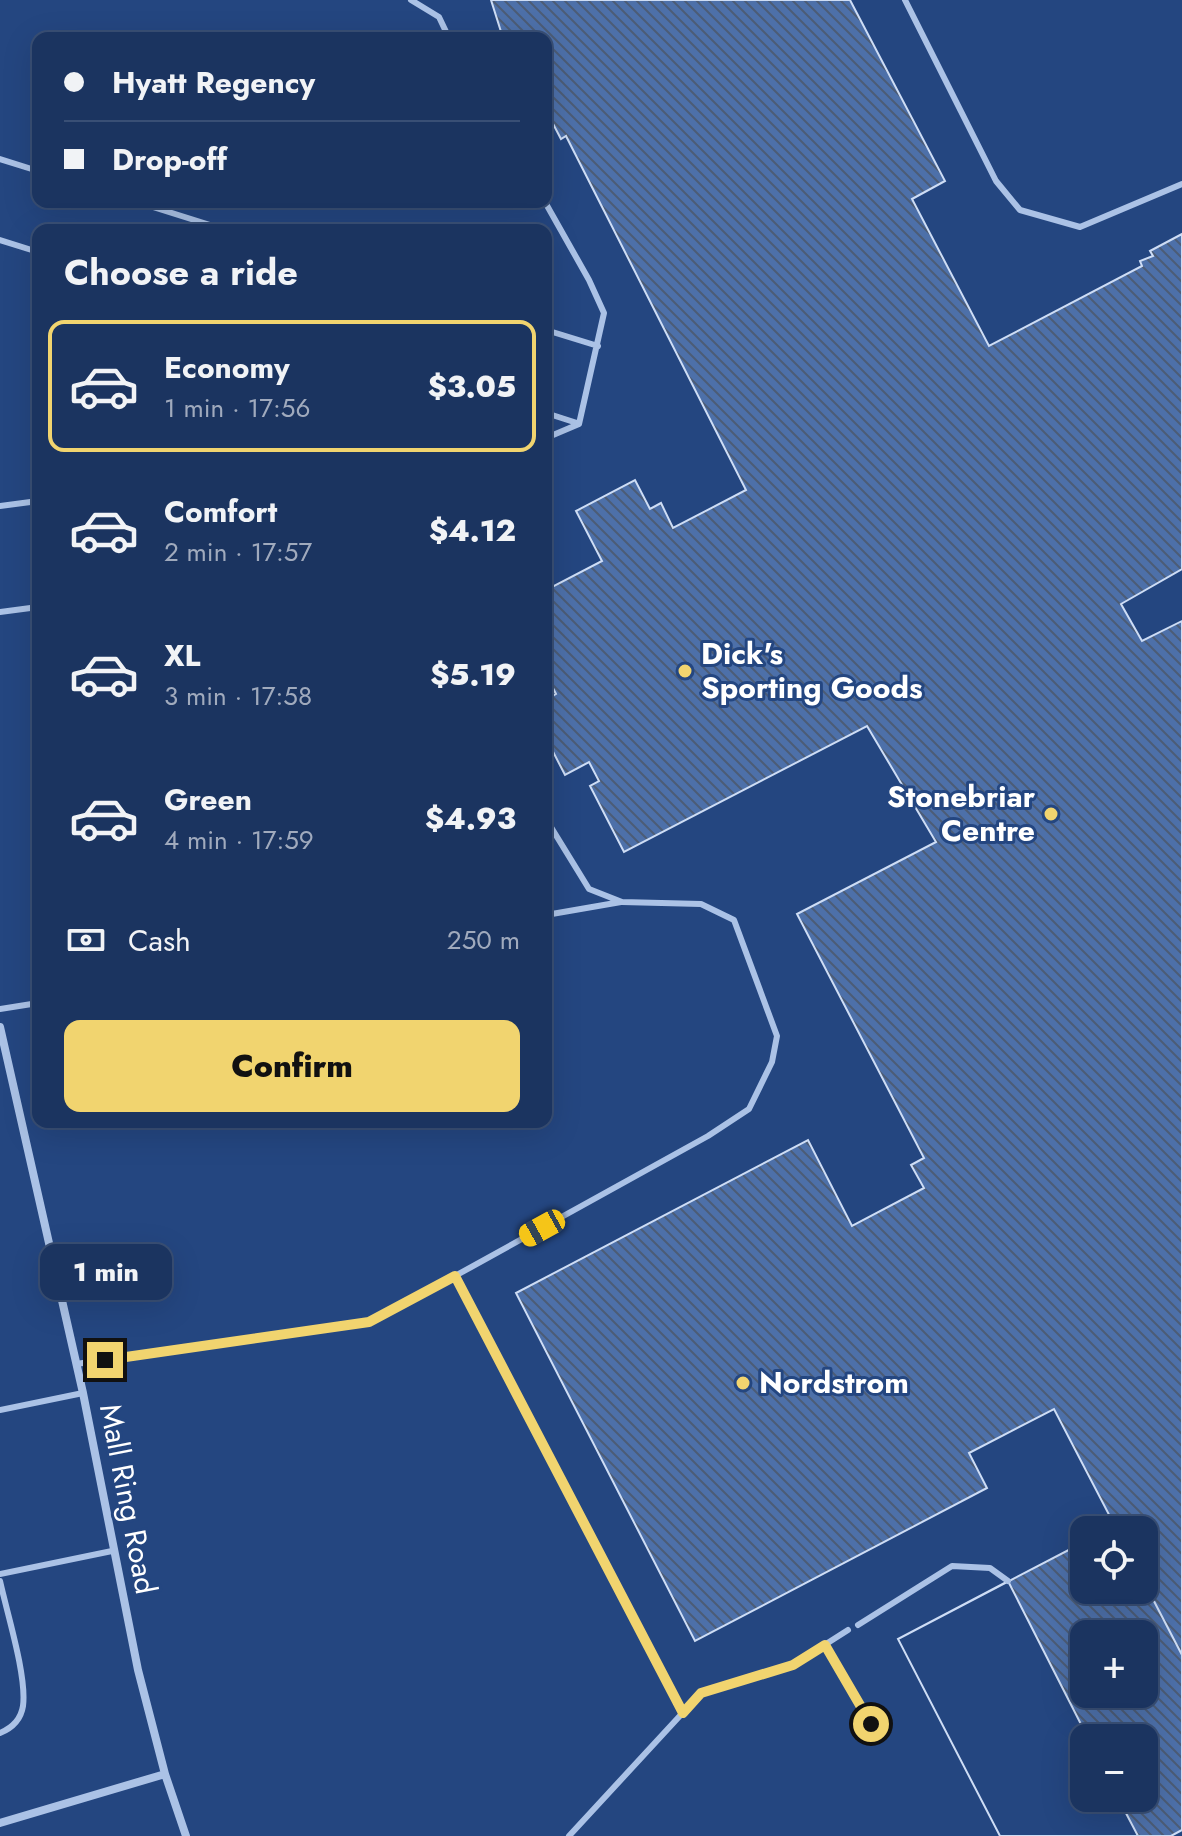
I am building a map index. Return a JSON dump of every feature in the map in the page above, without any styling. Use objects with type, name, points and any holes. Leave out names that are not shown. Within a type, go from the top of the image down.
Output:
[{"type":"street","name":"Mall Ring Road","points":[[0,1027],[83,1393],[112,1551],[165,1774],[186,1836]]},
{"type":"street","points":[[0,1823],[165,1774]]},
{"type":"lane","points":[[411,0],[439,17],[446,32]]},
{"type":"lane","points":[[905,0],[996,181],[1020,210],[1080,227],[1182,184]]},
{"type":"lane","points":[[0,159],[32,169]]},
{"type":"lane","points":[[156,208],[207,224]]},
{"type":"lane","points":[[548,208],[604,313],[579,424]]},
{"type":"lane","points":[[0,240],[32,250]]},
{"type":"lane","points":[[552,332],[598,346]]},
{"type":"lane","points":[[552,415],[579,424]]},
{"type":"lane","points":[[552,435],[579,424]]},
{"type":"lane","points":[[0,506],[32,502]]},
{"type":"lane","points":[[0,612],[32,608]]},
{"type":"lane","points":[[552,829],[589,889],[622,902]]},
{"type":"lane","points":[[76,1364],[369,1322],[708,1136],[749,1109],[772,1062],[777,1036],[734,920],[701,904],[622,902],[552,914]]},
{"type":"lane","points":[[0,1009],[32,1004]]},
{"type":"lane","points":[[455,1276],[683,1713]]},
{"type":"lane","points":[[0,1410],[83,1393]]},
{"type":"lane","points":[[0,1574],[112,1551]]},
{"type":"lane","points":[[858,1625],[952,1566],[990,1568],[1008,1581]]},
{"type":"lane","points":[[0,1581],[23,1690],[22,1709],[12,1728],[0,1733]]},
{"type":"lane","points":[[569,1836],[701,1693],[793,1665],[848,1630]]},
{"type":"lane","points":[[825,1645],[871,1724]]},
{"type":"building","name":"Stonebriar Centre","points":[[491,0],[850,0],[945,181],[912,199],[989,346],[1142,266],[1140,261],[1153,256],[1150,251],[1182,234],[1182,569],[1121,604],[1142,641],[1182,621],[1182,1655],[1155,1604],[1158,1604],[1158,1516],[1110,1516],[1054,1409],[969,1453],[987,1488],[695,1641],[516,1293],[808,1140],[852,1226],[924,1188],[911,1165],[924,1158],[797,914],[936,842],[867,726],[624,852],[590,786],[599,781],[589,762],[565,775],[552,750],[552,696],[556,694],[552,686],[552,587],[602,561],[576,511],[635,480],[650,509],[661,503],[673,528],[746,490],[566,136],[561,139],[552,122],[552,32],[501,32]]},
{"type":"building","points":[[1070,1549],[1070,1604],[1155,1604],[1182,1655],[1182,1830],[1171,1836],[1000,1836],[898,1639]]},
{"type":"building","points":[[1008,1581],[1070,1708],[1081,1724],[1070,1724],[1070,1812],[1125,1812],[1138,1836],[1000,1836],[898,1639]]},
{"type":"place","name":"Dick's Sporting Goods","points":[[685,671]]},
{"type":"place","name":"Stonebriar Centre","points":[[1051,814]]},
{"type":"place","name":"Nordstrom","points":[[743,1383]]},
{"type":"route","points":[[105,1360],[369,1322],[455,1276],[683,1713],[701,1693],[793,1665],[825,1645],[871,1724]]}]
